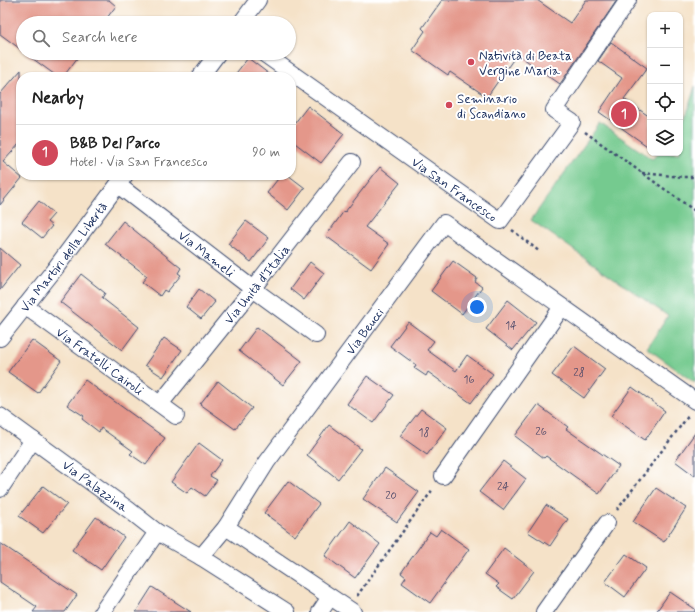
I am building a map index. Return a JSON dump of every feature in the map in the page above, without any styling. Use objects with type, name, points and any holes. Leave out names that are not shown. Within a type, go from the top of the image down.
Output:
[{"type":"street","points":[[572,122],[554,110],[628,0]]},
{"type":"street","points":[[245,16],[254,2]]},
{"type":"street","points":[[204,72],[213,60]]},
{"type":"street","name":"Via San Francesco","points":[[273,60],[290,72]]},
{"type":"street","name":"Via San Francesco","points":[[296,76],[500,220],[572,122]]},
{"type":"street","name":"Via Unità d'Italia","points":[[160,404],[253,289],[352,162]]},
{"type":"street","name":"Via Mameli","points":[[122,180],[253,289],[316,335]]},
{"type":"street","name":"Via Martiri della Libertà","points":[[0,338],[122,180]]},
{"type":"street","name":"Via Beucci","points":[[201,557],[226,527],[267,462],[444,223],[562,307],[693,407]]},
{"type":"street","name":"Via Fratelli Cairoli","points":[[25,306],[176,416]]},
{"type":"street","points":[[443,476],[562,307]]},
{"type":"street","name":"Via Palazzina","points":[[0,416],[157,532],[201,557],[287,612]]},
{"type":"street","points":[[0,489],[34,440]]},
{"type":"street","points":[[544,612],[607,524]]},
{"type":"street","points":[[226,527],[350,610]]},
{"type":"street","points":[[102,612],[157,532]]},
{"type":"street","points":[[320,612],[330,597]]},
{"type":"path","points":[[572,122],[695,212]]},
{"type":"path","points":[[641,173],[695,177]]},
{"type":"path","points":[[500,220],[540,252]]},
{"type":"path","points":[[607,524],[693,407]]},
{"type":"path","points":[[350,610],[443,476]]},
{"type":"green space","points":[[695,86],[695,383],[647,348],[668,316],[531,220],[600,123],[652,159],[656,156],[683,156],[683,120],[686,116]]},
{"type":"building","points":[[0,0],[109,0],[116,6],[108,16],[16,16],[16,46],[0,34]]},
{"type":"building","points":[[442,0],[537,0],[570,23],[586,0],[617,0],[560,84],[517,54],[487,97],[450,72],[448,75],[412,50],[425,31],[422,28]]},
{"type":"building","points":[[611,42],[647,68],[624,99],[647,115],[647,146],[599,112],[622,78],[598,61]]},
{"type":"building","points":[[35,60],[76,60],[67,72],[51,72]]},
{"type":"building","points":[[246,60],[251,60],[266,72],[237,72]]},
{"type":"building","points":[[16,76],[16,148],[3,162],[16,173],[16,180],[20,180],[0,205],[0,94]]},
{"type":"building","points":[[308,106],[344,134],[321,163],[296,144],[296,122]]},
{"type":"building","points":[[380,167],[400,183],[365,227],[389,244],[371,269],[326,236],[344,211],[345,212]]},
{"type":"building","points":[[277,180],[295,180],[305,188],[288,210],[267,193]]},
{"type":"building","points":[[39,201],[54,214],[47,222],[52,226],[42,238],[22,222]]},
{"type":"building","points":[[123,221],[181,268],[178,273],[181,275],[167,292],[164,290],[160,296],[142,282],[147,276],[105,244]]},
{"type":"building","points":[[246,221],[269,238],[251,262],[228,244]]},
{"type":"building","points":[[0,248],[20,265],[0,290]]},
{"type":"building","points":[[453,261],[477,278],[475,282],[482,287],[462,314],[431,291]]},
{"type":"building","points":[[310,262],[324,273],[304,300],[290,289]]},
{"type":"building","points":[[81,274],[105,293],[102,298],[139,327],[122,350],[60,302]]},
{"type":"building","points":[[199,289],[215,302],[201,319],[186,307]]},
{"type":"building","points":[[508,300],[536,322],[513,350],[486,329]]},
{"type":"building","points":[[408,322],[434,341],[427,350],[456,371],[467,355],[493,374],[471,403],[428,372],[426,376],[414,368],[416,365],[390,346]]},
{"type":"building","points":[[257,327],[302,361],[283,385],[239,351]]},
{"type":"building","points":[[164,338],[182,350],[163,377],[145,365]]},
{"type":"building","points":[[32,340],[61,361],[38,393],[8,372]]},
{"type":"building","points":[[574,346],[605,369],[584,398],[552,375]]},
{"type":"building","points":[[367,376],[394,395],[373,423],[347,404]]},
{"type":"building","points":[[85,380],[165,438],[146,465],[130,454],[133,451],[101,428],[99,432],[82,419],[84,416],[67,405]]},
{"type":"building","points":[[218,381],[252,408],[235,429],[200,404]]},
{"type":"building","points":[[632,387],[665,411],[645,440],[611,416]]},
{"type":"building","points":[[538,405],[568,427],[566,429],[619,466],[599,494],[546,456],[544,458],[515,436]]},
{"type":"building","points":[[421,409],[447,428],[427,455],[400,436]]},
{"type":"building","points":[[329,425],[361,449],[338,479],[307,455]]},
{"type":"building","points":[[695,433],[695,476],[675,461]]},
{"type":"building","points":[[199,443],[222,460],[210,476],[217,480],[205,496],[192,487],[187,493],[171,482]]},
{"type":"building","points":[[503,461],[526,479],[503,510],[479,492]]},
{"type":"building","points":[[385,468],[419,492],[397,522],[363,499]]},
{"type":"building","points":[[288,481],[319,504],[295,536],[264,513]]},
{"type":"building","points":[[43,486],[67,504],[43,533],[19,516]]},
{"type":"building","points":[[656,488],[686,508],[664,542],[633,522]]},
{"type":"building","points":[[546,505],[568,519],[550,546],[528,532]]},
{"type":"building","points":[[96,517],[124,537],[101,570],[72,550]]},
{"type":"building","points":[[350,521],[380,544],[355,578],[325,556]]},
{"type":"building","points":[[441,529],[469,549],[430,603],[402,583],[406,577],[401,573],[430,532],[436,536]]},
{"type":"building","points":[[0,543],[77,595],[65,612],[33,612],[37,607],[0,582]]},
{"type":"building","points":[[504,548],[534,571],[513,599],[496,587],[499,584],[485,574]]},
{"type":"building","points":[[626,554],[646,568],[625,597],[605,582]]},
{"type":"building","points":[[152,587],[191,612],[136,612]]},
{"type":"building","points":[[670,592],[695,609],[695,612],[656,612]]},
{"type":"place","name":"Natività di Beata Vergine Maria","points":[[471,62]]},
{"type":"place","name":"Seminario di Scandiano","points":[[449,105]]},
{"type":"place","name":"B&B Del Parco","points":[[624,114]]}]
